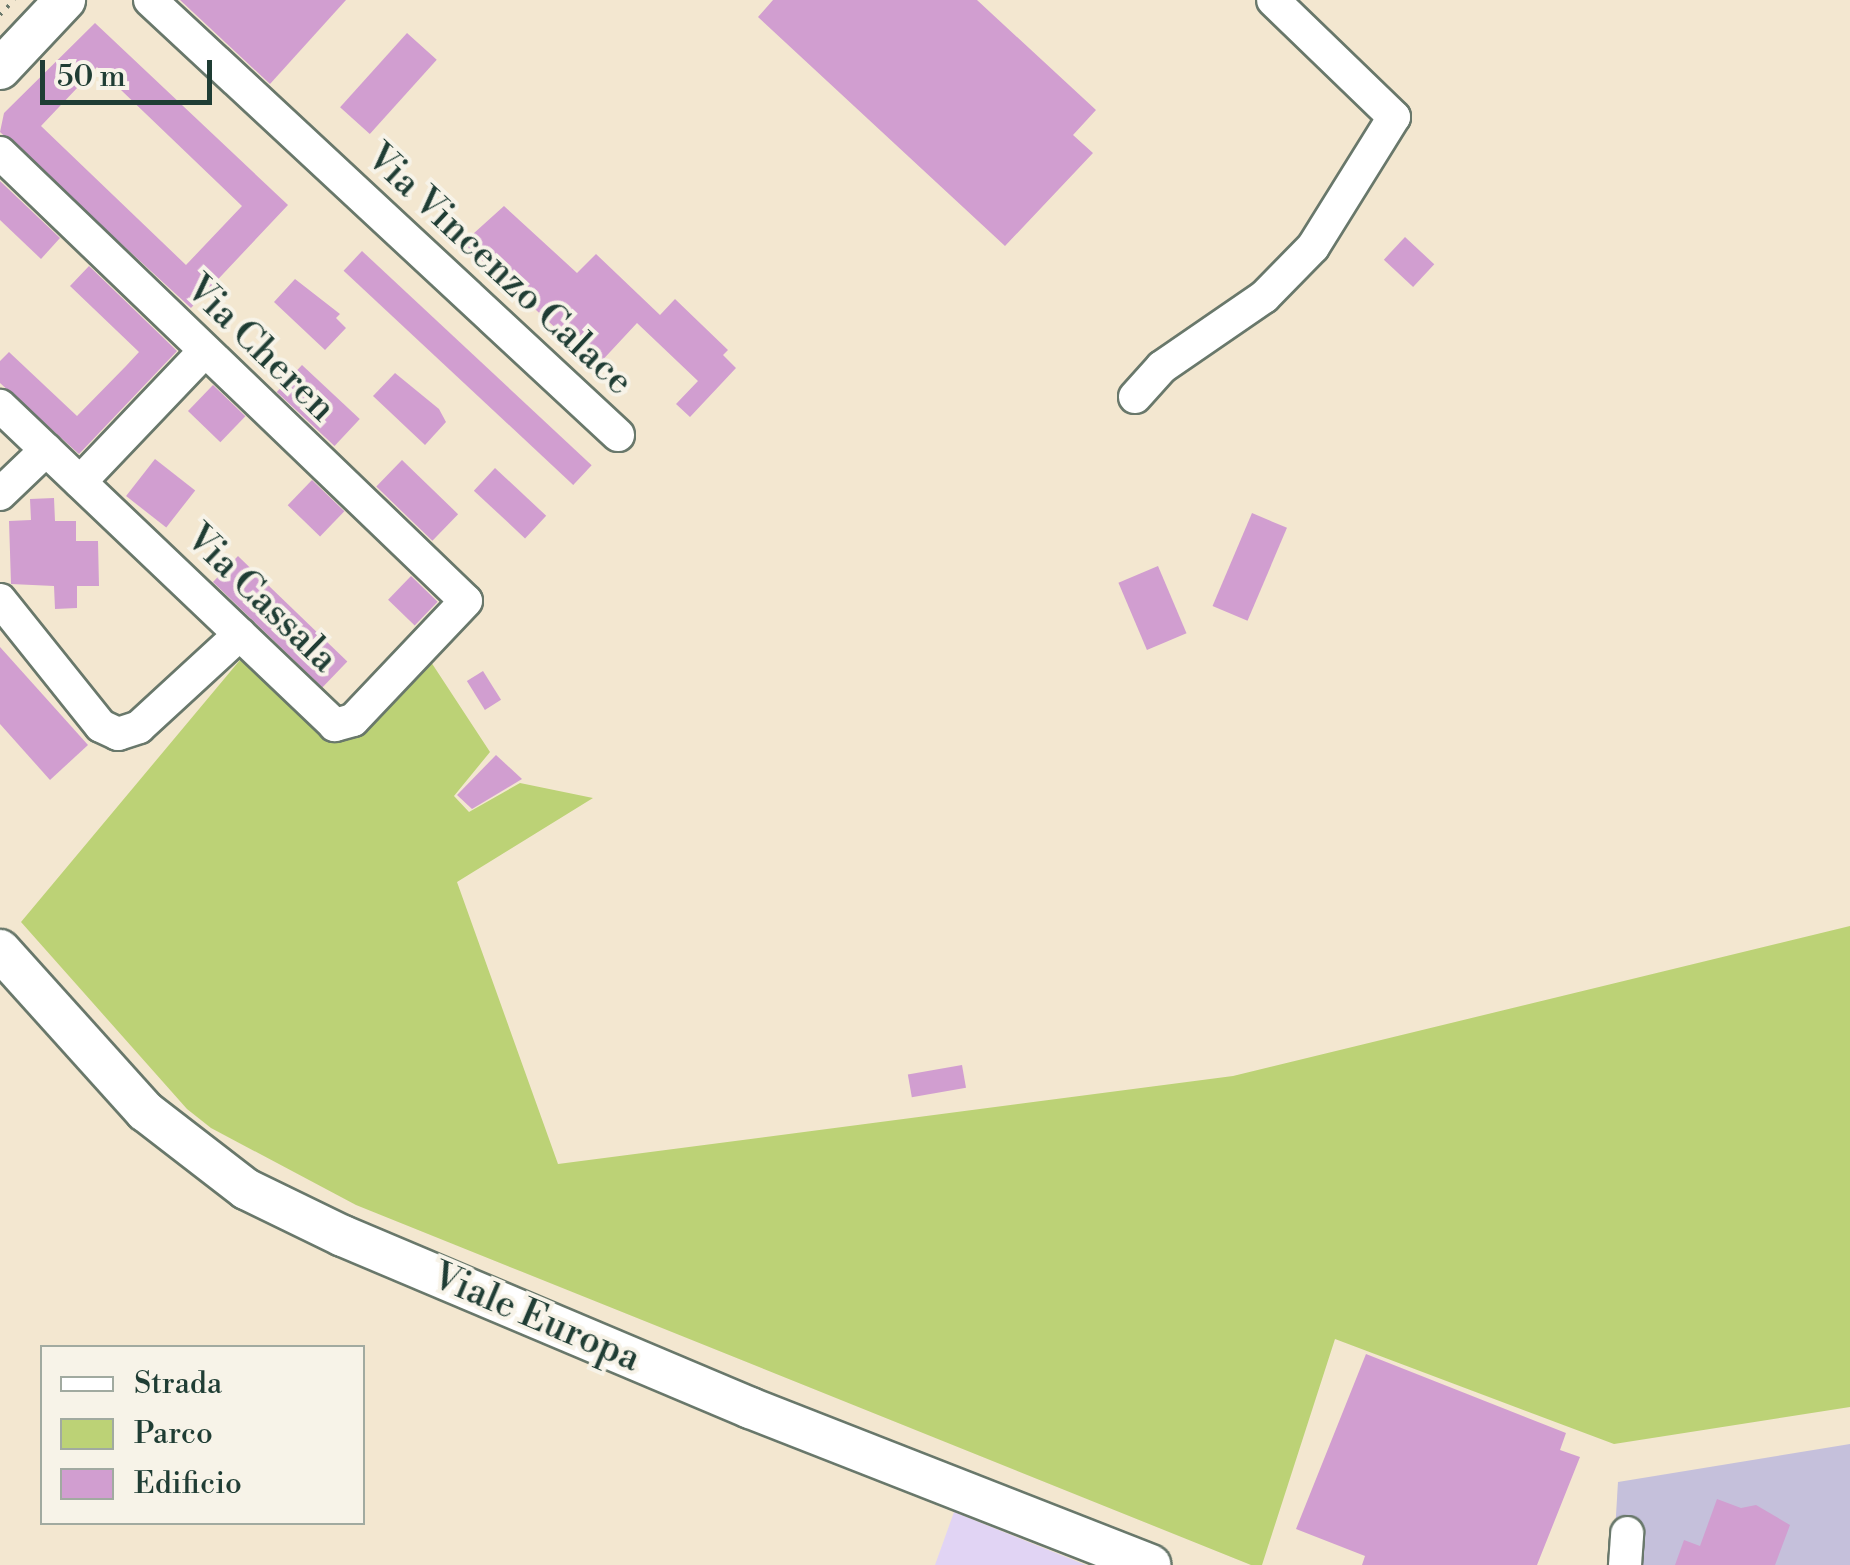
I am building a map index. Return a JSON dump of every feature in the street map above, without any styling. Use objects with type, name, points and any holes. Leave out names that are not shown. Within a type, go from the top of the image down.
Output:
[{"type":"main road","points":[[0,69],[65,0]]},
{"type":"main road","name":"Viale Europa","points":[[0,950],[145,1111],[246,1189],[732,1401],[1150,1565]]},
{"type":"street","name":"Via Vincenzo Calace","points":[[150,0],[618,435]]},
{"type":"street","points":[[1135,397],[1162,367],[1264,297],[1313,246],[1394,116],[1273,0]]},
{"type":"street","name":"Via Cheren","points":[[0,153],[466,601]]},
{"type":"street","points":[[80,482],[204,352]]},
{"type":"street","name":"Via Cassala","points":[[0,406],[336,725],[353,720],[466,601]]},
{"type":"street","points":[[0,494],[46,450]]},
{"type":"street","points":[[0,600],[101,726],[118,734],[139,727],[240,634]]},
{"type":"path","points":[[0,15],[14,0]]},
{"type":"shaded area","points":[[1850,1444],[1850,1565],[1613,1565],[1618,1482]]},
{"type":"shaded area","points":[[954,1512],[1086,1565],[935,1565]]},
{"type":"green space","points":[[240,660],[338,743],[431,662],[490,752],[454,796],[469,812],[520,783],[593,798],[457,882],[558,1164],[1233,1076],[1850,926],[1850,1407],[1614,1444],[1335,1339],[1262,1565],[1251,1565],[356,1205],[211,1128],[187,1109],[21,922]]},
{"type":"building","points":[[180,0],[346,0],[270,84]]},
{"type":"building","points":[[773,0],[977,0],[1096,110],[1073,135],[1093,153],[1005,246],[758,17]]},
{"type":"building","points":[[95,23],[288,205],[191,308],[0,132],[4,113]],"holes":[[[97,67],[242,206],[186,265],[41,126]]]},
{"type":"building","points":[[407,33],[437,60],[370,134],[340,107]]},
{"type":"building","points":[[0,181],[60,238],[41,259],[0,220]]},
{"type":"building","points":[[504,206],[577,273],[596,254],[660,315],[675,299],[728,350],[723,355],[736,368],[690,417],[676,404],[698,381],[637,323],[597,366],[463,243]]},
{"type":"building","points":[[1405,237],[1434,264],[1413,287],[1384,260]]},
{"type":"building","points":[[362,251],[592,465],[573,485],[344,271]]},
{"type":"building","points":[[89,266],[177,351],[79,454],[0,383],[0,361],[9,352],[77,416],[126,366],[139,352],[70,286]]},
{"type":"building","points":[[295,279],[340,314],[336,318],[346,328],[325,350],[274,302]]},
{"type":"building","points":[[302,365],[360,419],[335,446],[277,392]]},
{"type":"building","points":[[395,373],[439,409],[446,422],[425,445],[373,396]]},
{"type":"building","points":[[213,385],[245,416],[220,442],[188,411]]},
{"type":"building","points":[[155,459],[195,490],[166,527],[126,496]]},
{"type":"building","points":[[402,460],[458,514],[432,541],[376,487]]},
{"type":"building","points":[[495,468],[546,516],[525,538],[474,491]]},
{"type":"building","points":[[312,480],[344,511],[320,536],[288,505]]},
{"type":"building","points":[[54,498],[55,521],[76,521],[76,541],[98,541],[99,586],[77,586],[77,608],[55,609],[54,586],[11,584],[9,521],[31,520],[30,499]]},
{"type":"building","points":[[1252,513],[1287,528],[1248,621],[1213,606]]},
{"type":"building","points":[[238,556],[347,662],[322,687],[213,582]]},
{"type":"building","points":[[1158,566],[1187,633],[1147,650],[1118,583]]},
{"type":"building","points":[[411,576],[438,602],[415,625],[388,600]]},
{"type":"building","points":[[0,647],[88,745],[50,780],[0,724]]},
{"type":"building","points":[[483,671],[501,700],[485,710],[467,681]]},
{"type":"building","points":[[496,755],[522,779],[472,809],[457,795]]},
{"type":"building","points":[[962,1065],[966,1088],[912,1097],[908,1075]]},
{"type":"building","points":[[1366,1354],[1566,1433],[1560,1450],[1580,1457],[1537,1565],[1362,1565],[1365,1556],[1296,1529]]},
{"type":"building","points":[[1717,1499],[1741,1508],[1756,1505],[1790,1525],[1775,1565],[1675,1565],[1684,1540],[1700,1546]]}]
